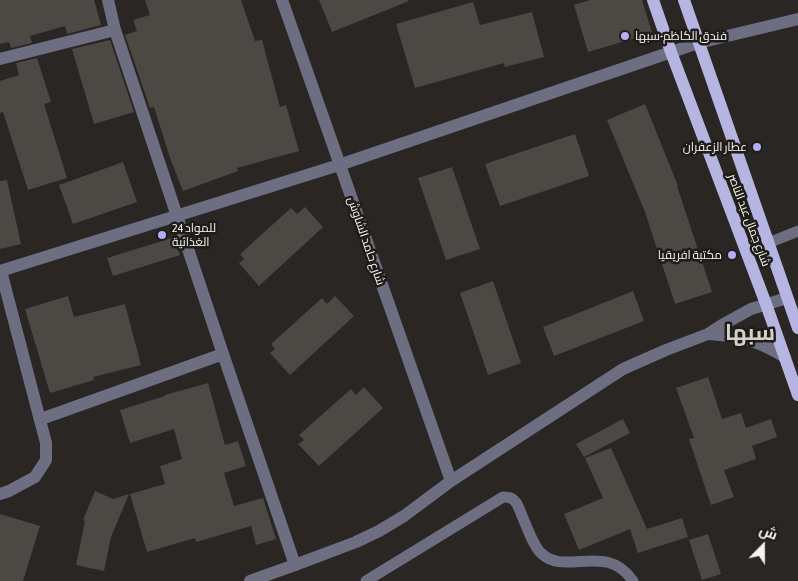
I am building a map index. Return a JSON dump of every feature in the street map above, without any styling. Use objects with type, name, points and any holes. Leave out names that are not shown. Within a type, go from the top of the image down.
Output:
[{"type":"main road","name":"شارع جمال عبد الناصر","points":[[653,0],[798,395]]},
{"type":"main road","name":"شارع جمال عبد الناصر","points":[[684,0],[768,243],[793,298],[798,328]]},
{"type":"street","points":[[108,0],[115,30],[222,354],[295,565]]},
{"type":"street","name":"شارع حامد الشاوش","points":[[282,0],[451,481]]},
{"type":"street","points":[[0,494],[10,491],[35,477],[46,460],[46,443],[0,271],[339,165],[698,42],[798,19]]},
{"type":"street","points":[[0,58],[115,30]]},
{"type":"street","points":[[250,581],[378,532],[404,516],[451,481],[624,370],[666,350],[708,334],[736,316],[766,304],[793,298]]},
{"type":"street","points":[[708,334],[748,339],[767,346],[785,357]]},
{"type":"street","points":[[41,419],[222,354]]},
{"type":"lane","points":[[768,243],[798,231]]},
{"type":"lane","points":[[366,581],[503,497],[509,497],[517,504],[541,554],[555,561],[563,562],[607,562],[618,566],[633,581]]},
{"type":"building","points":[[0,0],[94,0],[101,25],[67,34],[65,26],[30,36],[32,43],[11,48],[9,42],[0,44]]},
{"type":"building","points":[[145,0],[241,0],[255,41],[262,40],[280,107],[286,105],[299,151],[237,168],[238,171],[183,191],[170,158],[154,107],[150,108],[125,35],[137,31],[133,20],[150,15]]},
{"type":"building","points":[[319,0],[408,0],[409,1],[332,32]]},
{"type":"building","points":[[590,0],[642,0],[652,33],[588,52],[574,5]]},
{"type":"building","points":[[473,2],[480,25],[532,12],[544,57],[505,67],[504,63],[415,88],[396,24]]},
{"type":"building","points":[[110,40],[134,112],[94,124],[72,49]]},
{"type":"building","points":[[37,58],[51,102],[44,104],[67,178],[28,190],[3,112],[0,113],[0,81],[19,75],[16,63]]},
{"type":"building","points":[[645,104],[678,186],[712,292],[675,304],[645,212],[607,120]]},
{"type":"building","points":[[575,134],[589,176],[500,206],[485,164]]},
{"type":"building","points":[[123,162],[137,202],[73,224],[59,185]]},
{"type":"building","points":[[452,167],[480,249],[446,260],[418,178]]},
{"type":"building","points":[[7,180],[21,244],[0,249],[0,181]]},
{"type":"building","points":[[305,207],[323,227],[259,286],[239,263],[244,259],[240,254],[291,208],[297,214]]},
{"type":"building","points":[[175,237],[180,255],[113,276],[107,258]]},
{"type":"building","points":[[493,281],[521,363],[488,375],[460,293]]},
{"type":"building","points":[[633,291],[644,321],[554,356],[543,327]]},
{"type":"building","points":[[68,296],[74,317],[125,304],[141,365],[93,377],[94,380],[50,393],[25,309]]},
{"type":"building","points":[[335,296],[354,316],[290,375],[270,353],[275,349],[271,344],[322,298],[327,304]]},
{"type":"building","points":[[708,377],[722,419],[741,413],[746,428],[771,419],[777,437],[752,446],[756,459],[724,470],[734,497],[711,505],[689,439],[694,438],[676,388]]},
{"type":"building","points":[[208,383],[225,445],[238,441],[246,466],[224,473],[234,506],[263,498],[276,539],[256,545],[251,526],[196,542],[195,538],[147,552],[130,494],[165,484],[160,466],[182,459],[174,429],[130,443],[120,410]]},
{"type":"building","points":[[364,387],[383,408],[319,466],[298,444],[304,440],[299,435],[351,389],[356,395]]},
{"type":"building","points":[[623,419],[630,433],[584,457],[576,444]]},
{"type":"building","points":[[611,448],[647,529],[682,518],[688,537],[638,553],[630,529],[579,550],[564,514],[603,498],[585,458]]},
{"type":"building","points":[[95,491],[113,499],[129,494],[111,537],[104,571],[76,565],[85,521],[83,520]]},
{"type":"building","points":[[0,514],[40,526],[23,581],[0,581]]},
{"type":"building","points":[[708,534],[721,574],[702,580],[689,540]]},
{"type":"place","name":"فندق الكاظم-سبها","points":[[625,36]]},
{"type":"place","name":"عطار الزعفران","points":[[757,147]]},
{"type":"place","name":"24 للمواد الغذائية","points":[[162,235]]},
{"type":"place","name":"مكتبة افريقيا","points":[[732,255]]},
{"type":"district","name":"سبها","points":[[750,333]]}]
